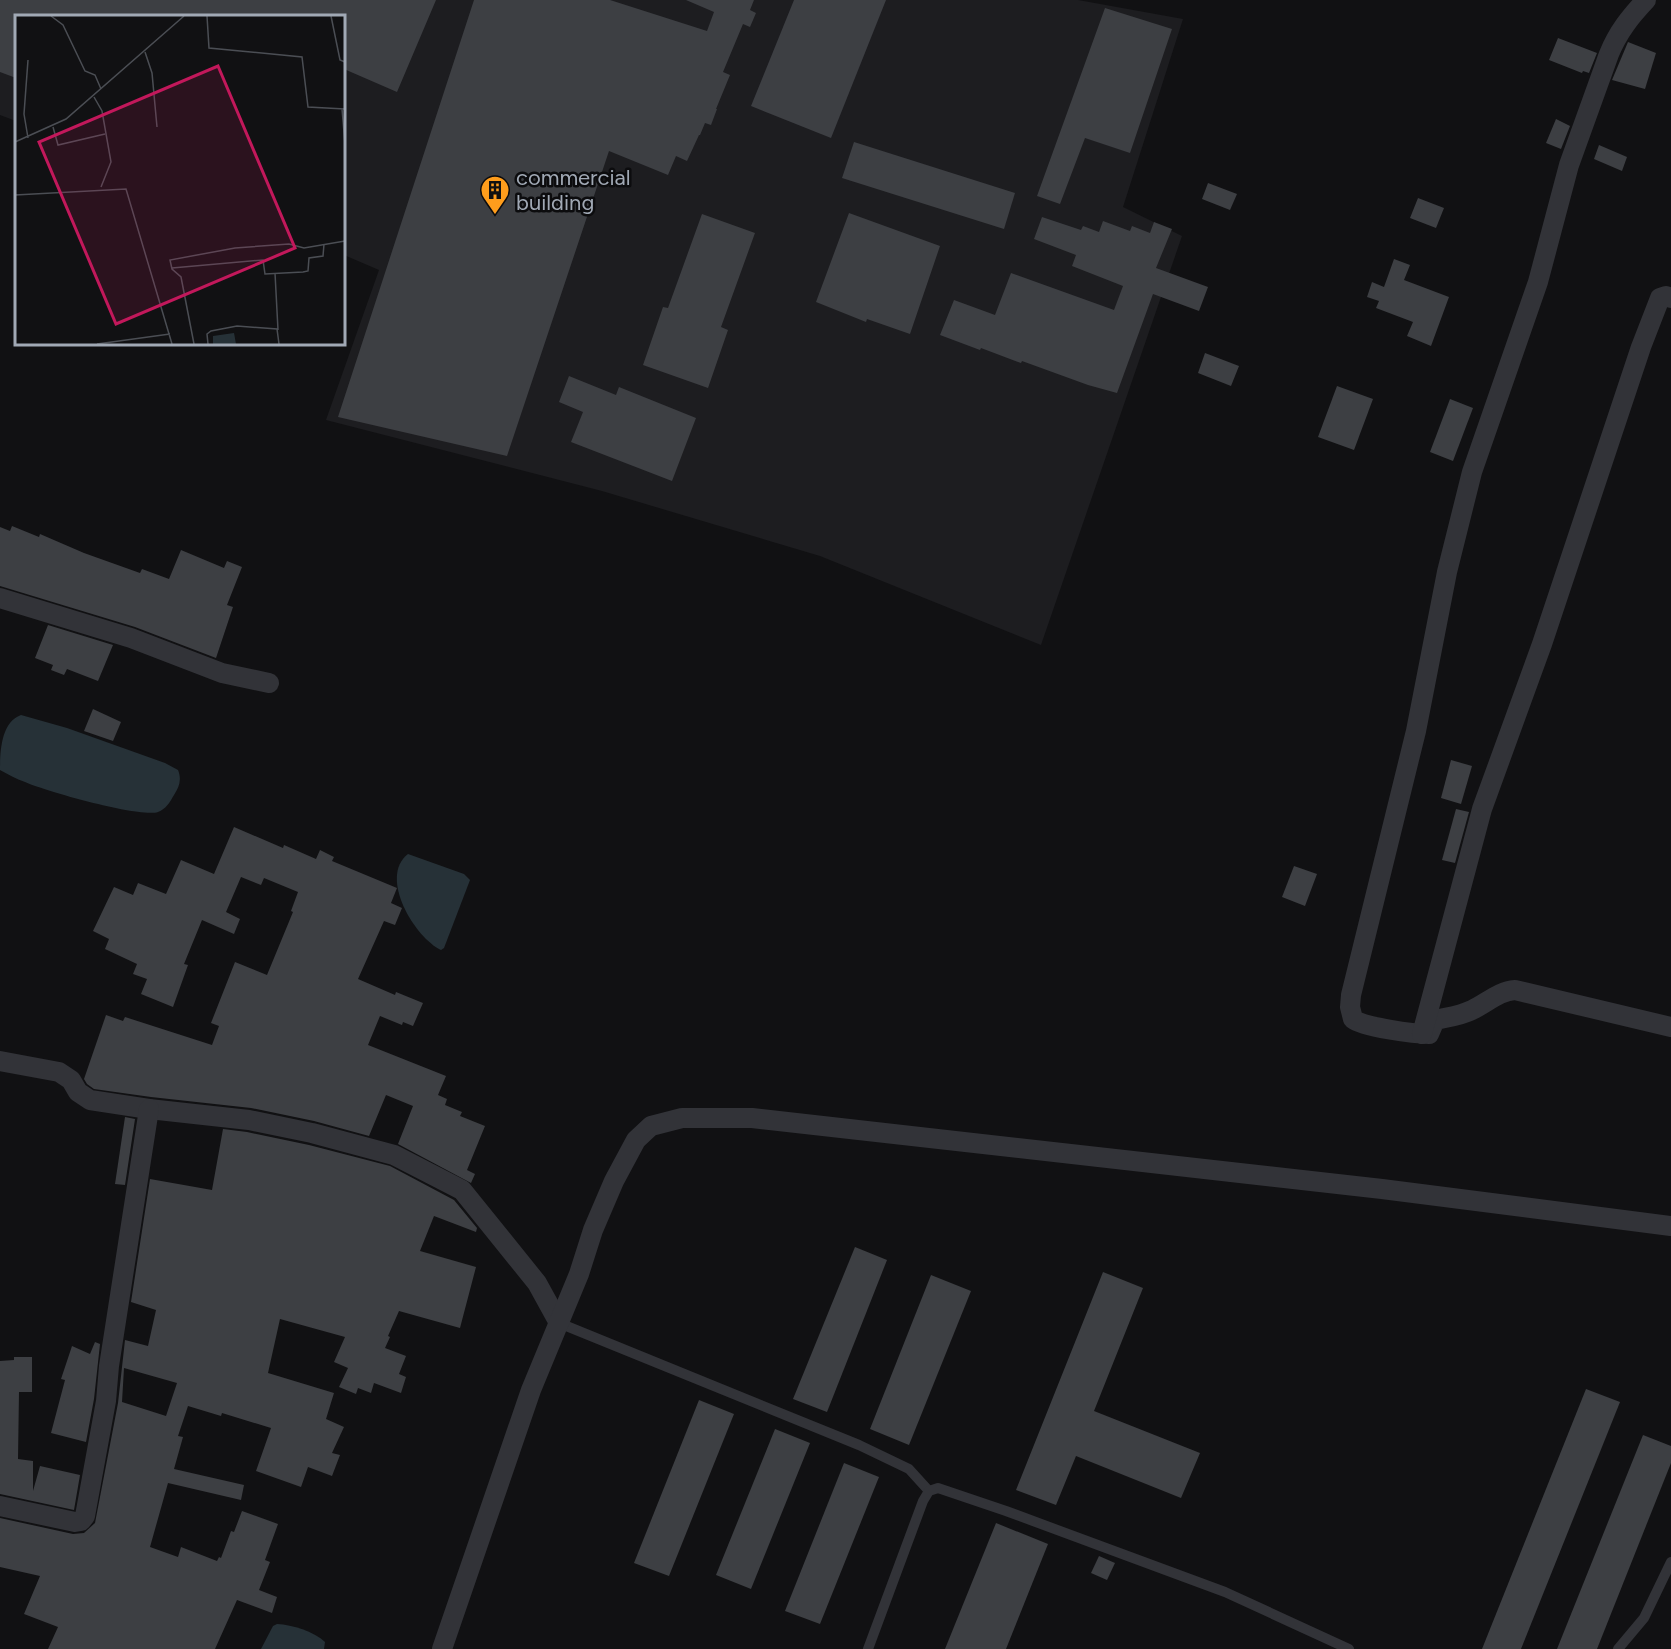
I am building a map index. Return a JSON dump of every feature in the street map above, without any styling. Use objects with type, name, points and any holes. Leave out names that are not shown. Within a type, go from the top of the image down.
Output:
[{"type":"street","points":[[1646,0],[1615,37],[1608,54],[1569,165],[1538,282],[1472,472],[1447,572],[1416,731],[1351,995],[1351,1014],[1357,1022],[1409,1033],[1429,1034],[1435,1020],[1469,1012],[1505,991],[1515,990],[1671,1027]]},
{"type":"street","points":[[1422,1034],[1482,809],[1542,644],[1641,347],[1660,298],[1671,297]]},
{"type":"street","points":[[0,598],[131,638],[222,673],[269,683]]},
{"type":"street","points":[[0,1060],[59,1071],[71,1080],[78,1092],[90,1100],[249,1120],[312,1133],[394,1155],[462,1190],[537,1283],[559,1323]]},
{"type":"street","points":[[0,1506],[75,1522],[81,1521],[85,1516],[106,1401],[109,1366],[149,1109]]},
{"type":"street","points":[[442,1649],[531,1390],[579,1274],[593,1230],[614,1181],[636,1140],[651,1126],[682,1118],[752,1118],[1382,1189],[1671,1226]]},
{"type":"lane","points":[[559,1323],[859,1445],[909,1469],[929,1491]]},
{"type":"lane","points":[[868,1649],[923,1501],[929,1491],[938,1488],[1225,1592],[1348,1649]]},
{"type":"lane","points":[[1618,1649],[1644,1618],[1671,1562]]},
{"type":"shaded area","points":[[0,0],[1078,0],[1183,19],[1123,207],[1182,236],[1041,645],[820,556],[602,491],[326,420],[379,270],[345,255],[345,15],[15,15],[15,121],[0,115]]},
{"type":"shaded area","points":[[21,715],[67,728],[165,763],[178,770],[180,780],[177,789],[163,809],[148,813],[92,803],[15,778],[0,770],[0,755],[3,738],[9,724]]},
{"type":"shaded area","points":[[408,854],[464,874],[470,880],[444,948],[441,950],[421,933],[411,920],[398,891],[397,877],[400,864]]},
{"type":"shaded area","points":[[277,1624],[296,1627],[315,1635],[325,1642],[324,1649],[261,1649],[273,1626]]},
{"type":"building","points":[[0,0],[436,0],[397,92],[345,69],[345,15],[15,15],[15,78],[0,72]]},
{"type":"building","name":"commercial building","points":[[474,0],[610,0],[707,31],[714,12],[686,0],[754,0],[750,10],[756,13],[750,27],[743,24],[723,72],[730,75],[711,125],[705,123],[687,161],[676,156],[668,175],[609,151],[507,456],[338,417]]},
{"type":"building","points":[[794,0],[886,0],[831,138],[751,106]]},
{"type":"building","points":[[1105,8],[1172,29],[1130,153],[1085,138],[1060,204],[1037,196]]},
{"type":"building","points":[[1558,38],[1597,53],[1589,73],[1583,71],[1582,73],[1549,60]]},
{"type":"building","points":[[1628,42],[1656,53],[1645,89],[1612,80]]},
{"type":"building","points":[[1556,119],[1570,126],[1561,149],[1546,143]]},
{"type":"building","points":[[854,142],[1015,193],[1004,229],[842,178]]},
{"type":"building","points":[[1599,145],[1627,157],[1622,171],[1594,159]]},
{"type":"building","points":[[1208,183],[1237,194],[1230,210],[1202,199]]},
{"type":"building","points":[[1418,198],[1444,208],[1436,228],[1410,218]]},
{"type":"building","points":[[849,213],[940,246],[910,334],[867,319],[866,322],[816,302]]},
{"type":"building","points":[[702,214],[755,233],[721,327],[728,330],[708,388],[643,365],[663,307],[668,308]]},
{"type":"building","points":[[1042,217],[1081,230],[1083,226],[1099,232],[1103,221],[1130,231],[1132,226],[1150,233],[1154,222],[1172,229],[1156,268],[1208,287],[1199,311],[1153,294],[1117,393],[940,335],[954,300],[995,315],[1011,273],[1114,310],[1123,286],[1072,266],[1076,255],[1034,239]]},
{"type":"building","points":[[1394,259],[1410,265],[1404,280],[1449,297],[1431,346],[1407,336],[1413,322],[1376,308],[1379,301],[1367,297],[1372,282],[1384,287]]},
{"type":"building","points":[[1205,353],[1239,366],[1231,386],[1198,373]]},
{"type":"building","points":[[569,376],[616,395],[619,387],[696,418],[672,481],[571,442],[583,412],[559,402]]},
{"type":"building","points":[[1337,386],[1373,399],[1354,450],[1318,437]]},
{"type":"building","points":[[1450,399],[1473,408],[1453,461],[1430,452]]},
{"type":"building","points":[[12,526],[39,537],[40,534],[140,573],[142,569],[169,579],[181,550],[224,568],[227,561],[242,567],[227,605],[233,607],[216,658],[135,627],[0,586],[0,527],[10,531]]},
{"type":"building","points":[[48,625],[113,645],[98,681],[67,669],[64,675],[51,670],[53,665],[35,658]]},
{"type":"building","points":[[93,709],[121,722],[113,741],[84,731]]},
{"type":"building","points":[[1451,760],[1472,766],[1461,804],[1441,798]]},
{"type":"building","points":[[1456,809],[1469,812],[1455,863],[1442,860]]},
{"type":"building","points":[[234,827],[316,859],[320,850],[334,857],[332,861],[397,888],[391,903],[402,908],[395,925],[384,921],[358,979],[395,995],[396,992],[423,1003],[413,1026],[403,1022],[402,1025],[380,1016],[368,1045],[446,1076],[438,1095],[447,1099],[445,1105],[462,1112],[460,1116],[485,1126],[467,1170],[475,1174],[471,1183],[398,1144],[413,1106],[386,1095],[369,1136],[314,1121],[251,1108],[94,1089],[87,1084],[84,1079],[106,1015],[123,1021],[125,1017],[212,1045],[219,1026],[211,1023],[235,962],[267,975],[293,912],[291,911],[298,892],[264,878],[261,885],[241,877],[226,912],[240,919],[234,934],[202,920],[184,964],[188,965],[173,1007],[141,994],[147,979],[133,974],[137,964],[105,949],[109,939],[93,931],[114,887],[133,895],[138,883],[166,894],[181,860],[214,874]]},
{"type":"building","points":[[1294,866],[1317,874],[1305,906],[1282,897]]},
{"type":"building","points":[[125,1117],[135,1119],[125,1185],[115,1184]]},
{"type":"building","points":[[223,1129],[309,1145],[390,1166],[454,1200],[477,1228],[476,1232],[434,1216],[420,1251],[476,1267],[460,1328],[399,1311],[385,1348],[406,1356],[399,1374],[406,1377],[401,1393],[374,1383],[371,1393],[358,1388],[356,1394],[339,1387],[348,1368],[334,1362],[345,1337],[280,1319],[268,1373],[334,1393],[326,1419],[344,1427],[332,1453],[340,1455],[332,1476],[308,1467],[301,1487],[256,1471],[271,1428],[222,1413],[221,1416],[188,1406],[178,1436],[183,1437],[174,1469],[244,1485],[241,1500],[168,1483],[150,1547],[178,1557],[181,1547],[217,1561],[219,1557],[221,1558],[231,1531],[234,1532],[242,1511],[278,1524],[265,1560],[270,1562],[259,1590],[277,1597],[272,1613],[237,1600],[215,1649],[48,1649],[58,1627],[24,1614],[40,1576],[0,1567],[0,1518],[73,1534],[84,1533],[95,1523],[118,1403],[125,1340],[148,1346],[156,1310],[131,1302],[150,1179],[212,1190]],"holes":[[[124,1368],[177,1383],[166,1416],[122,1402]]]},
{"type":"building","points":[[855,1247],[887,1260],[827,1412],[793,1399]]},
{"type":"building","points":[[1103,1272],[1143,1288],[1094,1411],[1200,1453],[1181,1498],[1076,1456],[1056,1505],[1016,1490]]},
{"type":"building","points":[[931,1275],[971,1291],[909,1445],[870,1429]]},
{"type":"building","points":[[95,1342],[100,1344],[94,1399],[86,1442],[51,1433],[65,1380],[61,1379],[72,1346],[90,1354]]},
{"type":"building","points":[[14,1357],[32,1357],[32,1392],[19,1392],[18,1459],[33,1461],[33,1491],[40,1466],[80,1475],[74,1510],[0,1494],[0,1361],[14,1360]]},
{"type":"building","points":[[1586,1389],[1620,1402],[1521,1649],[1482,1649]]},
{"type":"building","points":[[699,1400],[734,1414],[669,1576],[634,1563]]},
{"type":"building","points":[[775,1429],[810,1443],[751,1589],[716,1575]]},
{"type":"building","points":[[1643,1435],[1671,1446],[1671,1463],[1597,1649],[1557,1649]]},
{"type":"building","points":[[844,1463],[879,1477],[820,1624],[785,1611]]},
{"type":"building","points":[[996,1523],[1048,1544],[1006,1649],[945,1649]]},
{"type":"building","points":[[1099,1556],[1115,1563],[1107,1580],[1091,1573]]},
{"type":"place","name":"commercial building","points":[[495,216]]}]
